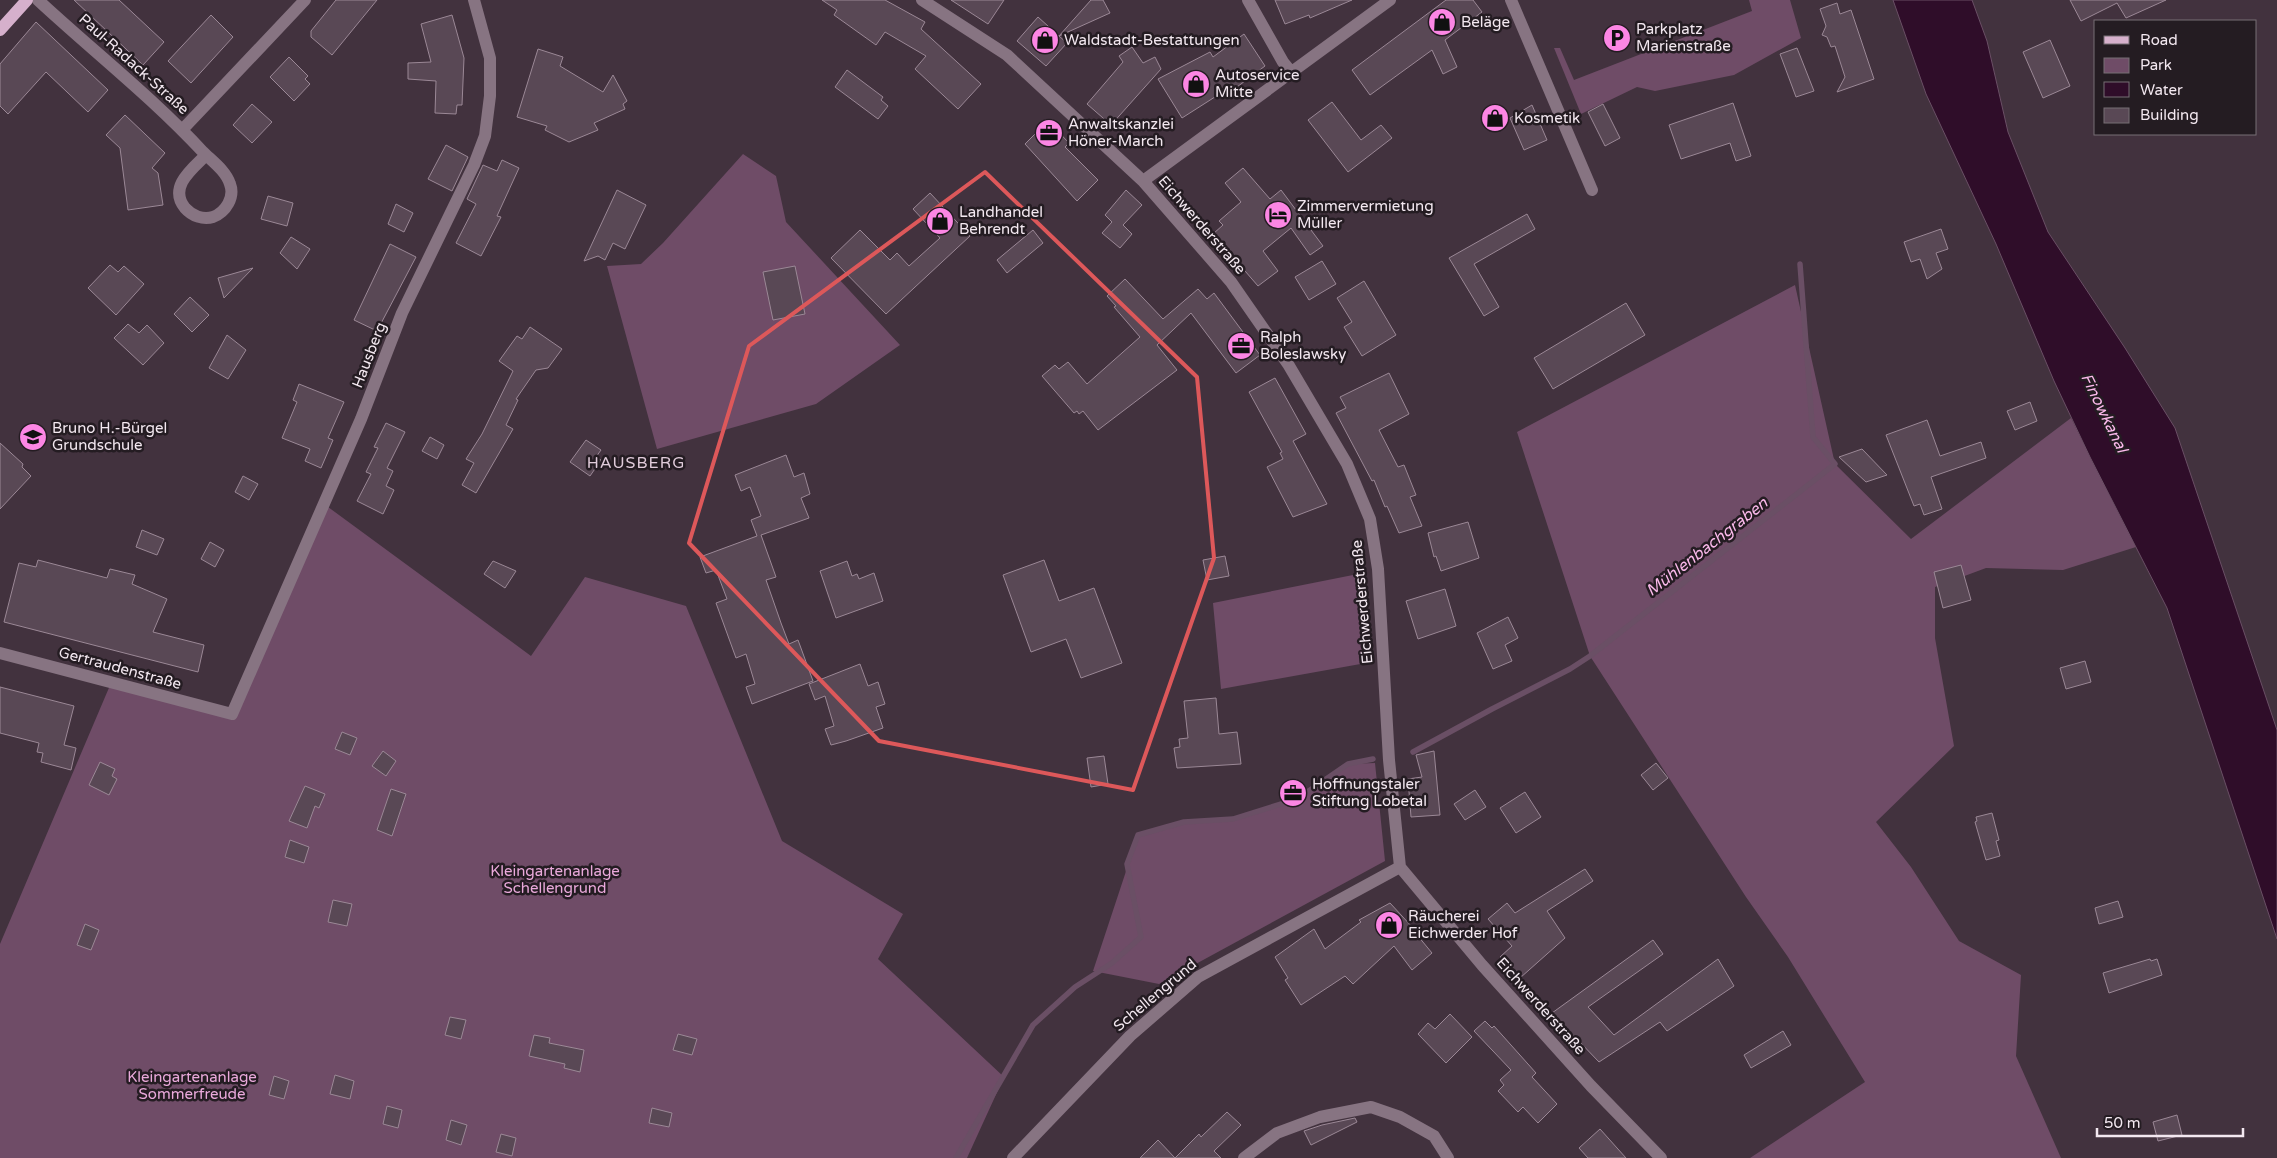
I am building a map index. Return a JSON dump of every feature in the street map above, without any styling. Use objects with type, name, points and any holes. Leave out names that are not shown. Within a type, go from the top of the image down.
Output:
[{"type":"main road","points":[[0,30],[27,0]]},
{"type":"street","name":"Paul-Radack-Straße","points":[[38,0],[182,130],[206,155],[226,176],[232,190],[227,206],[222,212],[207,218],[191,214],[181,201],[179,193],[184,178],[206,155]]},
{"type":"street","points":[[182,130],[305,0]]},
{"type":"street","name":"Hausberg","points":[[232,714],[361,419],[402,312],[474,165],[485,136],[490,96],[490,58],[474,0]]},
{"type":"street","name":"Eichwerderstraße","points":[[922,0],[1007,55],[1142,181],[1231,282],[1288,364],[1347,464],[1370,519],[1378,569],[1389,760],[1400,867],[1495,979],[1591,1086],[1661,1158]]},
{"type":"street","points":[[1248,0],[1283,62],[1292,73]]},
{"type":"street","points":[[1142,181],[1390,0]]},
{"type":"street","points":[[1511,0],[1592,190]]},
{"type":"street","name":"Gertraudenstraße","points":[[0,653],[232,714]]},
{"type":"street","name":"Schellengrund","points":[[1013,1158],[1130,1036],[1198,977],[1400,867]]},
{"type":"street","points":[[1244,1158],[1277,1133],[1320,1117],[1371,1108],[1400,1116],[1434,1136],[1448,1158]]},
{"type":"highlighted area","points":[[985,172],[1197,377],[1214,558],[1133,790],[879,741],[689,543],[749,346]]},
{"type":"green space","points":[[1749,0],[1790,0],[1801,38],[1734,75],[1655,91],[1637,87],[1581,114],[1554,48],[1560,48],[1574,80],[1752,11]]},
{"type":"green space","points":[[743,154],[776,176],[786,222],[900,345],[816,404],[657,449],[607,266],[641,264],[663,243]]},
{"type":"green space","points":[[1795,285],[1835,464],[1911,539],[2071,418],[2136,547],[2063,570],[1986,568],[1935,587],[1935,638],[1954,746],[1876,822],[1911,867],[1959,941],[2021,975],[2016,1056],[2061,1158],[1750,1158],[1865,1082],[1788,957],[1746,897],[1590,656],[1517,432]]},
{"type":"green space","name":"Kleingartenanlage Schellengrund","points":[[324,504],[531,656],[585,577],[686,606],[782,841],[903,914],[878,959],[1004,1077],[967,1158],[0,1158],[0,944],[111,683],[232,714]]},
{"type":"green space","points":[[1358,574],[1366,663],[1221,689],[1213,603]]},
{"type":"green space","points":[[1375,763],[1385,861],[1159,984],[1093,971],[1138,835],[1184,822],[1233,819],[1297,799],[1348,764]]},
{"type":"water","name":"Finowkanal","points":[[1893,0],[1972,0],[1987,41],[2008,132],[2048,232],[2125,348],[2175,428],[2277,730],[2277,939],[2167,608],[2090,457],[2054,381],[1996,244],[1926,94]]},
{"type":"building","points":[[74,0],[119,0],[164,42],[143,65]]},
{"type":"building","points":[[336,0],[377,0],[332,55],[311,37],[311,31]]},
{"type":"building","points":[[822,0],[885,0],[925,22],[921,29],[981,84],[958,109],[915,69],[926,56],[885,32],[876,45],[834,15],[837,10]]},
{"type":"building","points":[[951,0],[1004,0],[988,24]]},
{"type":"building","points":[[1091,0],[1103,0],[1110,13],[1059,36]]},
{"type":"building","points":[[1275,0],[1352,0],[1310,18],[1309,15],[1285,24]]},
{"type":"building","points":[[1446,0],[1473,0],[1482,12],[1445,40],[1457,67],[1443,74],[1432,50],[1370,95],[1352,70]]},
{"type":"building","points":[[2070,0],[2166,0],[2126,18],[2117,3],[2081,21]]},
{"type":"building","points":[[1837,3],[1840,14],[1851,10],[1874,79],[1837,92],[1845,77],[1835,46],[1831,47],[1827,37],[1822,35],[1826,26],[1820,9]]},
{"type":"building","points":[[211,15],[233,37],[191,83],[168,61]]},
{"type":"building","points":[[452,15],[464,58],[462,105],[457,105],[456,114],[435,113],[436,81],[408,79],[408,63],[431,62],[421,24]]},
{"type":"building","points":[[1038,17],[1067,43],[1046,66],[1017,41]]},
{"type":"building","points":[[36,22],[108,90],[88,112],[46,72],[8,114],[0,106],[0,64]]},
{"type":"building","name":"Autoservice Mitte","points":[[1244,34],[1265,66],[1221,99],[1218,95],[1182,118],[1158,79],[1210,52],[1213,57]]},
{"type":"building","points":[[2050,40],[2070,86],[2043,98],[2023,52]]},
{"type":"building","points":[[1132,47],[1143,63],[1155,57],[1161,69],[1111,125],[1087,104],[1123,62],[1119,56]]},
{"type":"building","points":[[1797,48],[1814,91],[1796,97],[1780,54]]},
{"type":"building","points":[[538,49],[563,57],[560,66],[603,92],[613,75],[627,101],[623,104],[625,109],[594,123],[598,130],[569,142],[545,130],[547,126],[517,117]]},
{"type":"building","points":[[289,57],[308,76],[305,79],[310,84],[294,101],[270,77]]},
{"type":"building","points":[[847,70],[883,97],[881,100],[888,106],[878,119],[835,87]]},
{"type":"building","points":[[1332,102],[1361,140],[1381,125],[1392,138],[1348,172],[1308,120]]},
{"type":"building","points":[[1733,103],[1751,156],[1736,161],[1730,143],[1681,159],[1669,125]]},
{"type":"building","points":[[252,104],[272,122],[252,143],[233,125]]},
{"type":"building","points":[[1603,104],[1620,138],[1605,146],[1588,112]]},
{"type":"building","points":[[1532,105],[1547,140],[1524,150],[1510,118]]},
{"type":"building","points":[[125,115],[165,153],[152,168],[158,173],[163,205],[128,210],[120,148],[106,135]]},
{"type":"building","points":[[1048,121],[1069,143],[1065,147],[1098,180],[1077,201],[1025,144]]},
{"type":"building","points":[[446,145],[468,157],[452,191],[428,179]]},
{"type":"building","points":[[502,160],[519,168],[497,216],[501,217],[481,256],[456,243],[476,204],[467,199],[483,165],[497,171]]},
{"type":"building","points":[[1243,168],[1270,199],[1281,190],[1323,246],[1310,255],[1291,228],[1263,251],[1278,271],[1258,286],[1213,234],[1223,225],[1219,221],[1241,202],[1225,183]]},
{"type":"building","points":[[617,190],[646,205],[625,249],[613,243],[605,260],[598,256],[584,261]]},
{"type":"building","points":[[1126,190],[1142,205],[1123,225],[1132,234],[1120,248],[1102,233],[1112,222],[1105,215]]},
{"type":"building","points":[[930,193],[970,236],[886,314],[831,258],[860,230],[890,260],[897,253],[909,266],[940,238],[913,209]]},
{"type":"building","points":[[268,196],[293,203],[287,226],[261,219]]},
{"type":"building","points":[[396,204],[413,213],[404,232],[388,224]]},
{"type":"building","points":[[1527,214],[1535,229],[1474,264],[1499,307],[1484,316],[1449,258]]},
{"type":"building","points":[[1941,229],[1948,249],[1936,253],[1942,269],[1927,279],[1920,259],[1911,262],[1904,242]]},
{"type":"building","points":[[1033,230],[1043,243],[1007,273],[997,260]]},
{"type":"building","points":[[291,237],[310,249],[297,269],[280,253]]},
{"type":"building","points":[[390,244],[416,257],[377,331],[354,320]]},
{"type":"building","points":[[1322,261],[1336,284],[1309,300],[1295,277]]},
{"type":"building","points":[[110,265],[118,272],[124,266],[144,284],[116,315],[88,288]]},
{"type":"building","points":[[795,266],[805,314],[773,320],[763,272]]},
{"type":"building","points":[[253,268],[224,298],[218,278]]},
{"type":"building","points":[[1125,279],[1163,319],[1198,289],[1207,299],[1214,293],[1260,355],[1236,373],[1191,313],[1157,345],[1177,370],[1098,430],[1083,411],[1079,414],[1077,411],[1074,413],[1042,376],[1055,365],[1059,369],[1068,362],[1087,384],[1140,337],[1107,296]]},
{"type":"building","points":[[1364,281],[1396,335],[1362,356],[1344,327],[1352,322],[1337,298]]},
{"type":"building","points":[[190,297],[209,315],[192,332],[174,314]]},
{"type":"building","points":[[1626,303],[1645,335],[1553,389],[1534,358]]},
{"type":"building","points":[[128,324],[139,333],[147,325],[164,343],[143,365],[114,338]]},
{"type":"building","points":[[530,327],[562,349],[548,368],[536,370],[516,399],[518,400],[506,425],[513,429],[476,493],[462,485],[474,463],[466,459],[482,434],[513,371],[499,361],[517,336],[522,339]]},
{"type":"building","points":[[227,335],[246,350],[228,379],[209,368]]},
{"type":"building","points":[[1389,373],[1409,414],[1379,430],[1398,467],[1404,465],[1416,495],[1410,497],[1422,526],[1399,533],[1387,506],[1385,507],[1374,480],[1372,481],[1336,413],[1346,408],[1340,397]]},
{"type":"building","points":[[1275,378],[1306,434],[1293,441],[1327,504],[1293,517],[1267,467],[1283,459],[1280,453],[1282,452],[1249,392]]},
{"type":"building","points":[[299,384],[344,402],[328,438],[333,440],[321,468],[305,461],[310,449],[282,438],[297,402],[293,400]]},
{"type":"building","points":[[2030,402],[2037,421],[2015,430],[2007,411]]},
{"type":"building","points":[[1927,420],[1940,456],[1981,442],[1986,458],[1931,477],[1942,509],[1924,515],[1920,504],[1914,506],[1886,435]]},
{"type":"building","points":[[386,423],[405,432],[387,468],[393,471],[386,486],[394,490],[383,514],[357,501],[371,474],[366,472],[378,448],[374,447]]},
{"type":"building","points":[[430,437],[444,445],[437,459],[422,451]]},
{"type":"building","points":[[586,440],[601,450],[596,457],[601,460],[590,476],[570,462]]},
{"type":"building","points":[[0,443],[23,464],[22,467],[31,476],[0,509]]},
{"type":"building","points":[[1862,449],[1887,475],[1866,482],[1839,457]]},
{"type":"building","points":[[786,455],[794,477],[804,473],[810,494],[801,498],[809,518],[761,535],[776,577],[766,580],[789,644],[798,640],[813,681],[752,704],[746,687],[755,684],[746,654],[736,658],[716,603],[727,599],[716,570],[706,573],[700,557],[757,536],[751,520],[761,516],[750,487],[741,491],[735,475]]},
{"type":"building","points":[[243,476],[258,484],[249,500],[235,492]]},
{"type":"building","points":[[1468,522],[1479,558],[1441,571],[1436,556],[1434,557],[1428,533]]},
{"type":"building","points":[[142,530],[164,539],[157,555],[136,547]]},
{"type":"building","points":[[210,542],[224,550],[215,567],[201,559]]},
{"type":"building","points":[[1225,556],[1229,576],[1207,580],[1203,560]]},
{"type":"building","points":[[38,560],[107,578],[110,569],[135,575],[132,584],[167,599],[153,632],[204,645],[198,672],[4,622],[19,563],[36,567]]},
{"type":"building","points":[[1044,560],[1059,601],[1094,588],[1122,663],[1081,678],[1066,639],[1031,652],[1003,575]]},
{"type":"building","points":[[493,561],[516,571],[505,588],[484,574]]},
{"type":"building","points":[[847,561],[852,576],[857,574],[859,579],[874,573],[883,601],[836,618],[820,571]]},
{"type":"building","points":[[1961,565],[1971,600],[1943,608],[1934,572]]},
{"type":"building","points":[[1445,589],[1456,626],[1418,639],[1406,601]]},
{"type":"building","points":[[1508,617],[1518,638],[1505,645],[1512,661],[1493,669],[1477,633]]},
{"type":"building","points":[[2085,661],[2091,682],[2066,689],[2060,668]]},
{"type":"building","points":[[860,664],[868,686],[878,682],[885,704],[876,707],[883,728],[831,745],[825,729],[834,726],[825,696],[815,700],[809,684]]},
{"type":"building","points":[[0,687],[74,706],[64,745],[76,748],[71,770],[41,762],[43,753],[37,752],[39,743],[0,733]]},
{"type":"building","points":[[1216,698],[1219,734],[1237,732],[1241,764],[1177,768],[1174,748],[1180,747],[1179,739],[1188,738],[1184,701]]},
{"type":"building","points":[[342,732],[357,738],[350,755],[335,749]]},
{"type":"building","points":[[383,751],[396,761],[386,776],[372,766]]},
{"type":"building","points":[[1434,751],[1440,815],[1411,817],[1408,779],[1422,777],[1416,755]]},
{"type":"building","points":[[1104,756],[1108,784],[1091,787],[1087,758]]},
{"type":"building","points":[[100,762],[115,769],[112,776],[117,779],[109,795],[89,785]]},
{"type":"building","points":[[1656,763],[1668,778],[1653,790],[1641,775]]},
{"type":"building","points":[[305,786],[325,794],[319,808],[315,806],[307,828],[289,821]]},
{"type":"building","points":[[391,789],[406,794],[392,836],[377,830]]},
{"type":"building","points":[[1475,790],[1486,807],[1465,820],[1454,804]]},
{"type":"building","points":[[1525,792],[1541,817],[1516,833],[1500,808]]},
{"type":"building","points":[[1992,813],[1999,840],[1996,841],[2000,856],[1986,860],[1975,822],[1977,821],[1976,817]]},
{"type":"building","points":[[290,840],[309,847],[304,863],[285,857]]},
{"type":"building","points":[[1585,869],[1593,881],[1547,911],[1565,938],[1520,978],[1500,957],[1512,946],[1488,919],[1507,903],[1515,913]]},
{"type":"building","points":[[333,900],[352,904],[347,926],[328,922]]},
{"type":"building","points":[[2118,901],[2123,917],[2099,924],[2095,908]]},
{"type":"building","points":[[1390,903],[1414,929],[1432,953],[1412,970],[1394,946],[1353,984],[1345,976],[1301,1005],[1285,980],[1288,978],[1275,957],[1314,929],[1325,949],[1361,922],[1359,920]]},
{"type":"building","points":[[85,924],[99,930],[91,950],[77,945]]},
{"type":"building","points":[[1653,940],[1663,954],[1588,1007],[1614,1035],[1718,959],[1734,986],[1667,1031],[1660,1022],[1599,1062],[1552,1013]]},
{"type":"building","points":[[2150,959],[2151,961],[2157,959],[2162,975],[2109,993],[2103,973]]},
{"type":"building","points":[[1450,1014],[1472,1037],[1446,1063],[1418,1034],[1428,1023],[1435,1029]]},
{"type":"building","points":[[450,1017],[466,1020],[461,1039],[445,1035]]},
{"type":"building","points":[[1485,1021],[1492,1028],[1494,1026],[1536,1073],[1532,1077],[1557,1104],[1538,1123],[1523,1107],[1518,1112],[1498,1091],[1504,1085],[1500,1080],[1511,1070],[1474,1031]]},
{"type":"building","points":[[1783,1031],[1791,1045],[1751,1068],[1744,1055]]},
{"type":"building","points":[[678,1034],[697,1039],[692,1055],[673,1050]]},
{"type":"building","points":[[534,1035],[550,1038],[549,1043],[584,1050],[580,1072],[564,1068],[565,1064],[529,1056]]},
{"type":"building","points":[[335,1075],[354,1081],[350,1099],[330,1094]]},
{"type":"building","points":[[274,1076],[289,1081],[284,1099],[269,1095]]},
{"type":"building","points":[[387,1106],[402,1110],[398,1128],[383,1124]]},
{"type":"building","points":[[652,1108],[672,1113],[669,1127],[649,1123]]},
{"type":"building","points":[[1227,1112],[1241,1125],[1214,1151],[1221,1158],[1175,1158],[1199,1134],[1201,1137]]},
{"type":"building","points":[[2177,1115],[2182,1135],[2158,1141],[2153,1122]]},
{"type":"building","points":[[1355,1118],[1357,1122],[1311,1145],[1304,1131],[1322,1125]]},
{"type":"building","points":[[451,1120],[467,1125],[461,1145],[446,1140]]},
{"type":"building","points":[[1600,1129],[1626,1158],[1588,1158],[1579,1148]]},
{"type":"building","points":[[501,1134],[516,1138],[512,1156],[496,1152]]},
{"type":"building","points":[[1158,1140],[1175,1158],[1140,1158]]},
{"type":"waterway","name":"Mühlenbachgraben","points":[[1413,752],[1570,669],[1590,656],[1835,464],[1813,437],[1800,264]]},
{"type":"waterway","name":"Mühlenbachgraben","points":[[956,1158],[1033,1025],[1075,987],[1112,963],[1141,937],[1127,864],[1138,835],[1184,822],[1233,819],[1297,799],[1348,764],[1373,759]]},
{"type":"place","name":"Beläge","points":[[1442,22]]},
{"type":"place","name":"Parkplatz Marienstraße","points":[[1617,38]]},
{"type":"place","name":"Waldstadt-Bestattungen","points":[[1045,40]]},
{"type":"place","name":"Autoservice Mitte","points":[[1196,84]]},
{"type":"place","name":"Kosmetik","points":[[1495,118]]},
{"type":"place","name":"Anwaltskanzlei Höner-March","points":[[1049,133]]},
{"type":"place","name":"Zimmervermietung Müller","points":[[1278,215]]},
{"type":"place","name":"Landhandel Behrendt","points":[[940,221]]},
{"type":"place","name":"Ralph Boleslawsky","points":[[1241,346]]},
{"type":"place","name":"Bruno H.-Bürgel Grundschule","points":[[33,437]]},
{"type":"place","name":"Hoffnungstaler Stiftung Lobetal","points":[[1293,793]]},
{"type":"place","name":"Räucherei Eichwerder Hof","points":[[1389,925]]},
{"type":"district","name":"HAUSBERG","points":[[636,463]]},
{"type":"park label","name":"Kleingartenanlage Sommerfreude","points":[[192,1086]]}]
